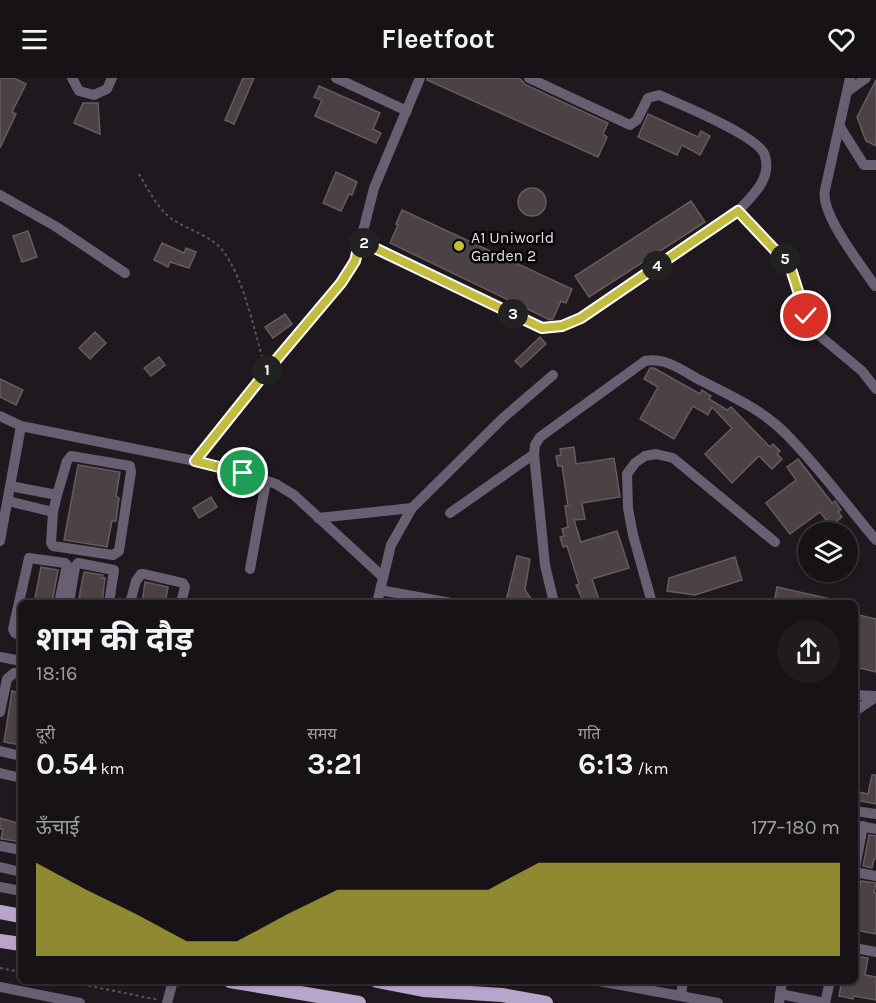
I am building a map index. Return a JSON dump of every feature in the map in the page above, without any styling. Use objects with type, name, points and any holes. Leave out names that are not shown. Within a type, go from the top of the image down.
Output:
[{"type":"main road","points":[[0,912],[18,915]]},
{"type":"main road","points":[[0,941],[18,944]]},
{"type":"main road","points":[[248,984],[359,1003]]},
{"type":"main road","points":[[403,984],[491,1003]]},
{"type":"main road","points":[[423,990],[502,995],[546,1003]]},
{"type":"street","points":[[72,78],[79,91],[94,95],[107,89],[112,78]]},
{"type":"street","points":[[336,78],[407,111]]},
{"type":"street","points":[[195,461],[350,271],[374,188],[420,78]]},
{"type":"street","points":[[360,241],[542,328],[562,326],[581,318],[738,211],[762,184],[765,156],[760,148],[735,130],[656,94],[648,98],[637,120],[630,125],[529,78]]},
{"type":"street","points":[[850,78],[824,203],[830,218],[875,286]]},
{"type":"street","points":[[848,91],[867,78]]},
{"type":"street","points":[[840,127],[864,165],[876,165]]},
{"type":"street","points":[[0,195],[55,226],[125,273]]},
{"type":"street","points":[[738,211],[790,266],[806,316],[820,336],[862,371],[876,389]]},
{"type":"street","points":[[553,600],[545,565],[535,445],[540,437],[645,361],[660,360],[751,407],[785,433],[876,540]]},
{"type":"street","points":[[378,600],[391,545],[398,529],[412,508],[503,418],[553,375]]},
{"type":"street","points":[[0,416],[21,426],[195,461],[276,484],[294,495],[383,577]]},
{"type":"street","points":[[0,541],[21,426]]},
{"type":"street","points":[[450,513],[534,454]]},
{"type":"street","points":[[651,600],[628,508],[627,474],[645,456],[656,454],[673,458],[775,542]]},
{"type":"street","points":[[71,456],[130,466],[119,551],[113,555],[53,546],[51,543],[53,512],[57,495],[67,460],[71,456]]},
{"type":"street","points":[[250,569],[266,481]]},
{"type":"street","points":[[10,486],[57,495]]},
{"type":"street","points":[[5,506],[53,512]]},
{"type":"street","points":[[318,518],[412,508]]},
{"type":"street","points":[[20,600],[29,558],[67,565],[60,600]]},
{"type":"street","points":[[70,600],[75,567],[78,563],[114,570],[110,600]]},
{"type":"street","points":[[131,600],[136,581],[141,574],[144,574],[183,583],[185,587],[182,600]]},
{"type":"street","points":[[380,590],[418,600]]},
{"type":"street","points":[[18,607],[13,629],[18,634]]},
{"type":"street","points":[[0,657],[18,660]]},
{"type":"street","points":[[0,712],[7,679],[14,672],[18,673]]},
{"type":"street","points":[[858,695],[876,697]]},
{"type":"street","points":[[858,709],[876,697]]},
{"type":"street","points":[[0,751],[18,755]]},
{"type":"street","points":[[0,773],[18,777]]},
{"type":"street","points":[[858,811],[876,814]]},
{"type":"street","points":[[859,826],[876,829]]},
{"type":"street","points":[[0,846],[18,849]]},
{"type":"street","points":[[0,867],[18,871]]},
{"type":"street","points":[[858,871],[876,876]]},
{"type":"street","points":[[0,888],[18,891]]},
{"type":"street","points":[[858,949],[876,952]]},
{"type":"street","points":[[167,1002],[172,984]]},
{"type":"street","points":[[617,984],[718,1003]]},
{"type":"street","points":[[681,995],[683,984]]},
{"type":"street","points":[[782,984],[780,999],[825,1003],[829,984]]},
{"type":"street","points":[[0,987],[80,1003]]},
{"type":"path","points":[[139,174],[150,194],[170,218],[223,250],[236,274],[247,304],[266,372]]},
{"type":"path","points":[[0,968],[18,971]]},
{"type":"path","points":[[80,984],[167,1002]]},
{"type":"building","points":[[0,78],[14,78],[26,84],[12,112],[16,114],[0,148]]},
{"type":"building","points":[[243,78],[254,78],[234,124],[225,120]]},
{"type":"building","points":[[427,78],[519,78],[526,85],[608,123],[603,134],[607,137],[598,157],[427,80]]},
{"type":"building","points":[[876,80],[876,146],[866,141],[857,117]]},
{"type":"building","points":[[319,86],[380,113],[373,129],[381,133],[376,143],[315,116],[322,100],[314,97]]},
{"type":"building","points":[[83,103],[98,103],[100,134],[74,123]]},
{"type":"building","points":[[648,114],[698,137],[701,131],[710,136],[700,155],[682,145],[677,155],[638,137]]},
{"type":"building","points":[[336,172],[357,182],[352,195],[349,194],[341,211],[323,203]]},
{"type":"building","points":[[532,188],[542,192],[546,202],[542,212],[532,216],[522,212],[518,202],[522,192]]},
{"type":"building","points":[[691,201],[705,222],[589,297],[575,276]]},
{"type":"building","points":[[402,210],[572,289],[566,303],[561,301],[553,319],[550,320],[390,243]]},
{"type":"building","points":[[28,231],[37,257],[22,262],[13,236]]},
{"type":"building","points":[[162,243],[184,253],[186,248],[196,252],[189,268],[170,262],[168,267],[154,260]]},
{"type":"building","points":[[285,314],[292,324],[273,338],[265,327]]},
{"type":"building","points":[[95,332],[106,343],[90,359],[79,348]]},
{"type":"building","points":[[540,337],[546,344],[521,367],[515,361]]},
{"type":"building","points":[[159,357],[165,365],[151,376],[144,368]]},
{"type":"building","points":[[650,368],[654,368],[700,394],[702,390],[711,396],[709,399],[727,410],[731,407],[770,447],[773,444],[780,451],[777,454],[782,459],[772,469],[759,456],[732,483],[705,454],[732,428],[712,407],[708,415],[693,406],[674,439],[640,419],[658,387],[644,379]]},
{"type":"building","points":[[0,379],[23,390],[16,405],[0,397]]},
{"type":"building","points":[[574,447],[576,464],[614,458],[620,497],[582,503],[585,519],[574,520],[581,542],[617,531],[629,568],[592,579],[599,600],[583,600],[576,585],[579,584],[567,546],[563,547],[560,537],[564,536],[562,529],[568,527],[565,506],[568,506],[562,466],[558,466],[556,456],[561,455],[560,449]]},
{"type":"building","points":[[798,459],[832,503],[835,501],[841,510],[838,512],[842,517],[836,522],[828,522],[820,512],[806,522],[798,522],[798,528],[790,534],[766,503],[796,480],[787,467]]},
{"type":"building","points":[[78,465],[120,472],[116,496],[119,498],[116,521],[112,521],[107,547],[64,540]]},
{"type":"building","points":[[237,479],[252,485],[233,497],[226,485]]},
{"type":"building","points":[[211,497],[217,507],[199,518],[193,508]]},
{"type":"building","points":[[517,556],[530,559],[525,590],[532,600],[510,600],[507,597]]},
{"type":"building","points":[[735,557],[742,580],[695,595],[667,591],[669,578]]},
{"type":"building","points":[[41,567],[58,570],[53,600],[35,600]]},
{"type":"building","points":[[84,572],[103,575],[102,578],[105,578],[102,600],[79,600]]},
{"type":"building","points":[[145,582],[168,587],[166,600],[142,600]]},
{"type":"building","points":[[777,587],[831,599],[831,600],[775,600]]},
{"type":"building","points":[[858,615],[876,619],[876,672],[858,668]]},
{"type":"building","points":[[12,691],[18,692],[18,744],[4,742]]},
{"type":"building","points":[[872,775],[876,775],[876,804],[858,801],[858,792],[868,794]]},
{"type":"building","points":[[0,818],[18,823],[18,842],[1,839],[3,829],[0,829]]},
{"type":"building","points":[[869,835],[876,836],[876,859],[874,859],[872,868],[863,866]]},
{"type":"building","points":[[861,881],[876,883],[874,893],[876,893],[876,934],[858,931],[858,898]]},
{"type":"building","points":[[858,956],[868,958],[865,975],[876,977],[876,1000],[839,996],[841,984],[858,984]]},
{"type":"place","name":"A1 Uniworld Garden 2","points":[[459,246]]},
{"type":"route","points":[[243,473],[195,461],[341,283],[355,261],[360,241],[542,328],[562,326],[581,318],[738,211],[790,266],[806,316]]}]
